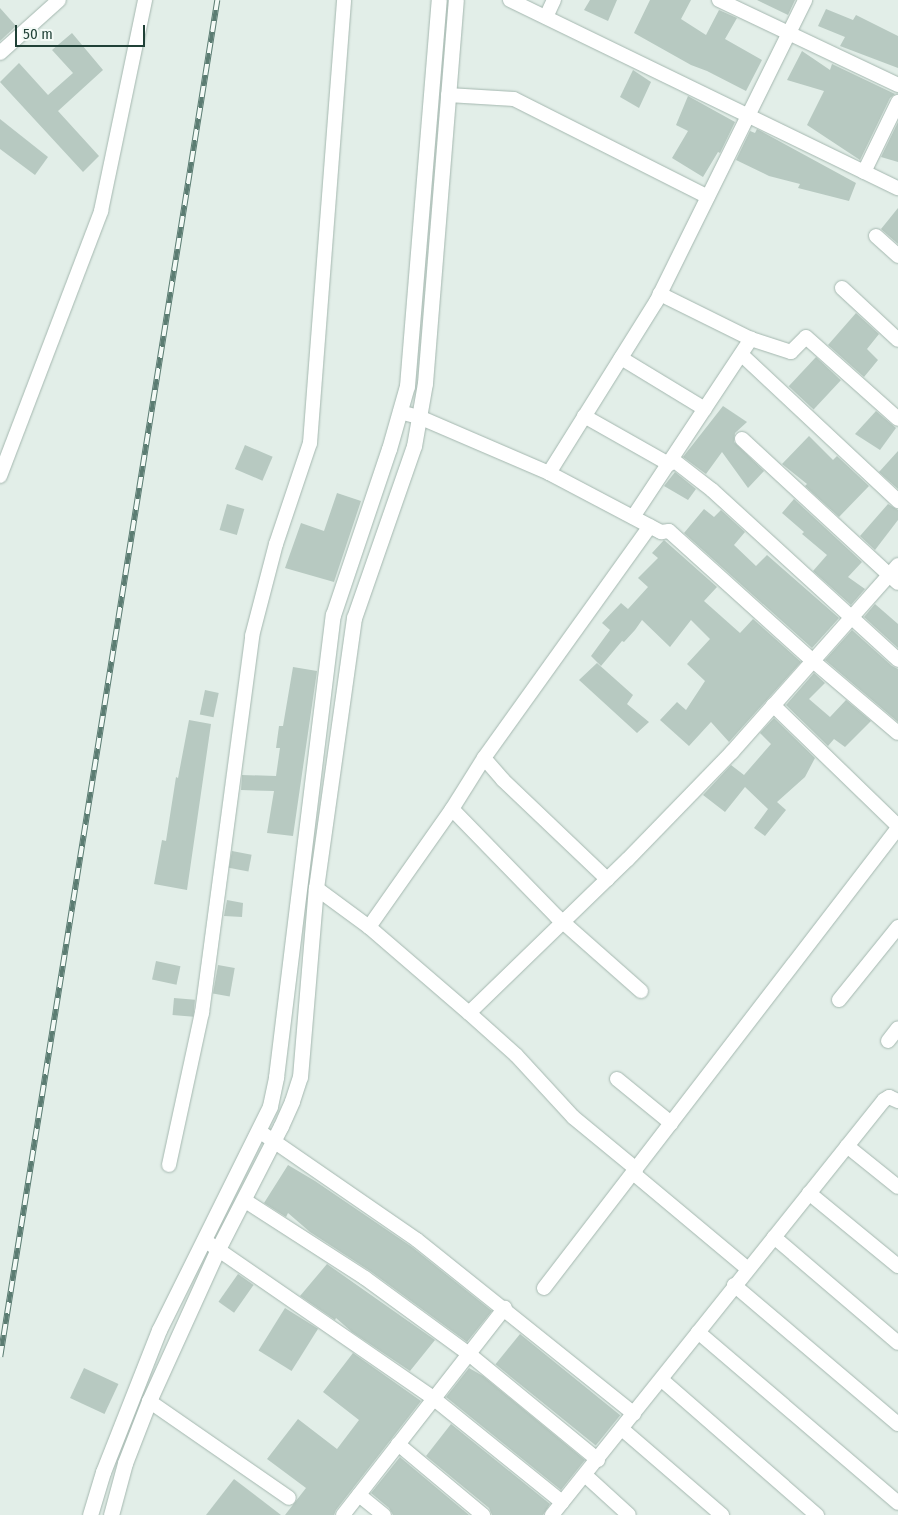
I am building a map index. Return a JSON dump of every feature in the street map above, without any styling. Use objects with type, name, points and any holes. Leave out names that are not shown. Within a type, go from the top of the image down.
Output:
[{"type":"street","points":[[0,53],[59,0]]},
{"type":"street","points":[[0,476],[101,211],[145,0]]},
{"type":"street","points":[[168,1165],[202,1013],[252,636],[276,544],[310,443],[344,0]]},
{"type":"street","points":[[90,1515],[103,1472],[134,1390],[160,1330],[260,1131],[270,1106],[276,1077],[333,615],[390,449],[407,386],[439,0]]},
{"type":"street","points":[[111,1515],[125,1463],[149,1401],[218,1249],[274,1140],[292,1101],[300,1077],[316,888],[354,618],[414,446],[425,383],[456,0]]},
{"type":"street","points":[[510,0],[748,117],[898,188]]},
{"type":"street","points":[[546,17],[554,0]]},
{"type":"street","points":[[719,0],[898,85]]},
{"type":"street","points":[[548,473],[660,294],[805,0]]},
{"type":"street","points":[[448,95],[514,99],[708,197]]},
{"type":"street","points":[[864,172],[898,102]]},
{"type":"street","points":[[876,236],[898,256]]},
{"type":"street","points":[[842,288],[898,340]]},
{"type":"street","points":[[660,294],[751,339],[792,352],[806,337],[898,419]]},
{"type":"street","points":[[634,517],[751,339]]},
{"type":"street","points":[[742,355],[898,501]]},
{"type":"street","points":[[621,358],[705,409]]},
{"type":"street","points":[[400,412],[419,417],[548,473],[661,532],[669,530],[813,661],[898,733]]},
{"type":"street","points":[[584,416],[671,461],[712,490],[850,619],[898,660]]},
{"type":"street","points":[[469,1013],[607,879],[732,752],[850,619],[895,574],[742,439]]},
{"type":"street","points":[[369,927],[452,808],[484,758],[650,526]]},
{"type":"street","points":[[544,1288],[898,827],[773,705]]},
{"type":"street","points":[[484,758],[503,780],[607,879]]},
{"type":"street","points":[[452,808],[557,917],[564,921],[641,991]]},
{"type":"street","points":[[316,888],[369,927],[469,1013],[516,1055],[573,1117],[748,1269]]},
{"type":"street","points":[[839,1000],[898,927]]},
{"type":"street","points":[[888,1041],[898,1028]]},
{"type":"street","points":[[617,1079],[671,1123]]},
{"type":"street","points":[[552,1515],[662,1380],[734,1285],[884,1100],[889,1097],[898,1101]]},
{"type":"street","points":[[260,1131],[417,1240],[505,1308],[634,1414]]},
{"type":"street","points":[[847,1146],[898,1187]]},
{"type":"street","points":[[809,1193],[898,1266]]},
{"type":"street","points":[[244,1200],[365,1278],[469,1354],[598,1460]]},
{"type":"street","points":[[774,1237],[898,1343]]},
{"type":"street","points":[[205,1240],[433,1398],[562,1502]]},
{"type":"street","points":[[734,1285],[898,1424]]},
{"type":"street","points":[[343,1515],[505,1308]]},
{"type":"street","points":[[698,1332],[898,1503]]},
{"type":"street","points":[[662,1380],[817,1515]]},
{"type":"street","points":[[149,1401],[290,1498]]},
{"type":"street","points":[[622,1429],[722,1515]]},
{"type":"street","points":[[398,1444],[483,1515]]},
{"type":"street","points":[[585,1475],[629,1515]]},
{"type":"street","points":[[359,1495],[384,1515]]},
{"type":"building","points":[[590,0],[617,0],[608,21],[584,10]]},
{"type":"building","points":[[650,0],[691,0],[681,19],[706,35],[719,10],[737,18],[725,39],[762,60],[746,91],[691,65],[634,33]]},
{"type":"building","points":[[757,0],[795,0],[788,15]]},
{"type":"building","points":[[0,8],[16,26],[0,41]]},
{"type":"building","points":[[826,9],[853,20],[856,15],[898,36],[898,68],[840,46],[845,37],[818,26]]},
{"type":"building","points":[[72,33],[103,70],[58,111],[99,156],[83,172],[0,82],[19,63],[48,95],[73,73],[52,50]]},
{"type":"building","points":[[802,51],[830,70],[832,64],[895,94],[890,98],[860,160],[807,125],[824,91],[787,80]]},
{"type":"building","points":[[633,70],[651,82],[639,108],[620,97]]},
{"type":"building","points":[[688,96],[735,122],[720,153],[718,152],[703,177],[672,158],[688,131],[676,125]]},
{"type":"building","points":[[0,119],[48,157],[35,175],[0,149]]},
{"type":"building","points":[[898,122],[898,162],[881,157]]},
{"type":"building","points":[[757,129],[856,183],[849,201],[798,188],[800,184],[769,176],[736,160],[750,131],[755,133]]},
{"type":"building","points":[[898,208],[898,244],[881,229]]},
{"type":"building","points":[[856,313],[879,334],[867,349],[878,360],[864,377],[828,345]]},
{"type":"building","points":[[816,357],[841,380],[814,409],[789,386]]},
{"type":"building","points":[[723,406],[747,422],[735,433],[734,442],[764,471],[748,488],[722,452],[706,474],[683,457]]},
{"type":"building","points":[[876,411],[896,428],[880,450],[855,434]]},
{"type":"building","points":[[809,436],[833,460],[837,456],[869,486],[839,517],[805,486],[807,484],[782,464]]},
{"type":"building","points":[[245,445],[273,457],[262,481],[235,469]]},
{"type":"building","points":[[898,451],[898,489],[879,472]]},
{"type":"building","points":[[675,472],[696,489],[688,500],[664,486]]},
{"type":"building","points":[[337,493],[361,501],[334,582],[285,568],[301,523],[324,531]]},
{"type":"building","points":[[794,499],[862,562],[848,577],[865,589],[851,605],[813,571],[827,555],[802,534],[804,532],[782,513]]},
{"type":"building","points":[[227,504],[244,509],[237,535],[220,530]]},
{"type":"building","points":[[888,504],[898,510],[898,520],[875,550],[860,536]]},
{"type":"building","points":[[704,509],[714,517],[721,510],[745,532],[734,545],[756,566],[767,555],[839,618],[812,648],[684,533]]},
{"type":"building","points":[[664,540],[717,587],[704,601],[740,633],[753,619],[801,662],[729,742],[711,722],[689,746],[660,720],[677,702],[686,710],[705,681],[687,664],[710,639],[691,620],[670,647],[642,620],[601,666],[591,656],[610,630],[602,623],[621,603],[628,609],[648,587],[638,578],[658,558],[652,553]]},
{"type":"building","points":[[875,604],[898,624],[898,648],[864,617]]},
{"type":"building","points":[[852,630],[892,666],[898,669],[898,722],[825,660]]},
{"type":"building","points":[[597,663],[633,695],[627,704],[649,722],[637,733],[579,680]]},
{"type":"building","points":[[293,667],[317,671],[293,836],[267,833],[274,791],[241,790],[242,775],[276,776],[280,748],[276,748],[279,726],[283,726]]},
{"type":"building","points":[[814,673],[825,683],[809,699],[830,717],[846,700],[871,721],[845,747],[834,739],[828,746],[786,705]]},
{"type":"building","points":[[205,690],[219,693],[213,717],[200,714]]},
{"type":"building","points":[[774,718],[815,758],[805,777],[777,802],[786,810],[765,836],[754,828],[768,809],[745,787],[725,812],[703,795],[731,765],[744,775],[771,744],[760,733]]},
{"type":"building","points":[[189,720],[211,724],[187,890],[154,884],[162,840],[166,841],[176,777],[178,778]]},
{"type":"building","points":[[232,851],[252,855],[248,872],[229,868]]},
{"type":"building","points":[[227,900],[243,903],[242,917],[224,916]]},
{"type":"building","points":[[156,961],[180,966],[177,985],[152,980]]},
{"type":"building","points":[[218,965],[235,968],[230,997],[213,994]]},
{"type":"building","points":[[174,998],[195,1000],[193,1017],[173,1015]]},
{"type":"building","points":[[288,1165],[315,1181],[412,1247],[492,1311],[467,1342],[370,1271],[310,1232],[288,1213],[286,1217],[264,1203]]},
{"type":"building","points":[[327,1264],[435,1340],[410,1371],[352,1332],[336,1318],[335,1320],[300,1296]]},
{"type":"building","points":[[238,1274],[254,1285],[234,1313],[218,1302]]},
{"type":"building","points":[[285,1308],[318,1329],[292,1371],[259,1350]]},
{"type":"building","points":[[520,1334],[620,1415],[596,1445],[495,1364]]},
{"type":"building","points":[[353,1353],[421,1401],[334,1515],[285,1515],[306,1488],[267,1459],[298,1419],[337,1449],[359,1420],[323,1392]]},
{"type":"building","points":[[84,1368],[118,1384],[104,1414],[70,1398]]},
{"type":"building","points":[[469,1368],[483,1376],[585,1460],[561,1490],[446,1397]]},
{"type":"building","points":[[451,1424],[550,1504],[543,1515],[492,1515],[489,1508],[426,1456]]},
{"type":"building","points":[[400,1457],[469,1515],[393,1515],[389,1508],[371,1493]]},
{"type":"building","points":[[234,1479],[281,1515],[206,1515]]},
{"type":"railway","points":[[0,1357],[217,0]]}]
